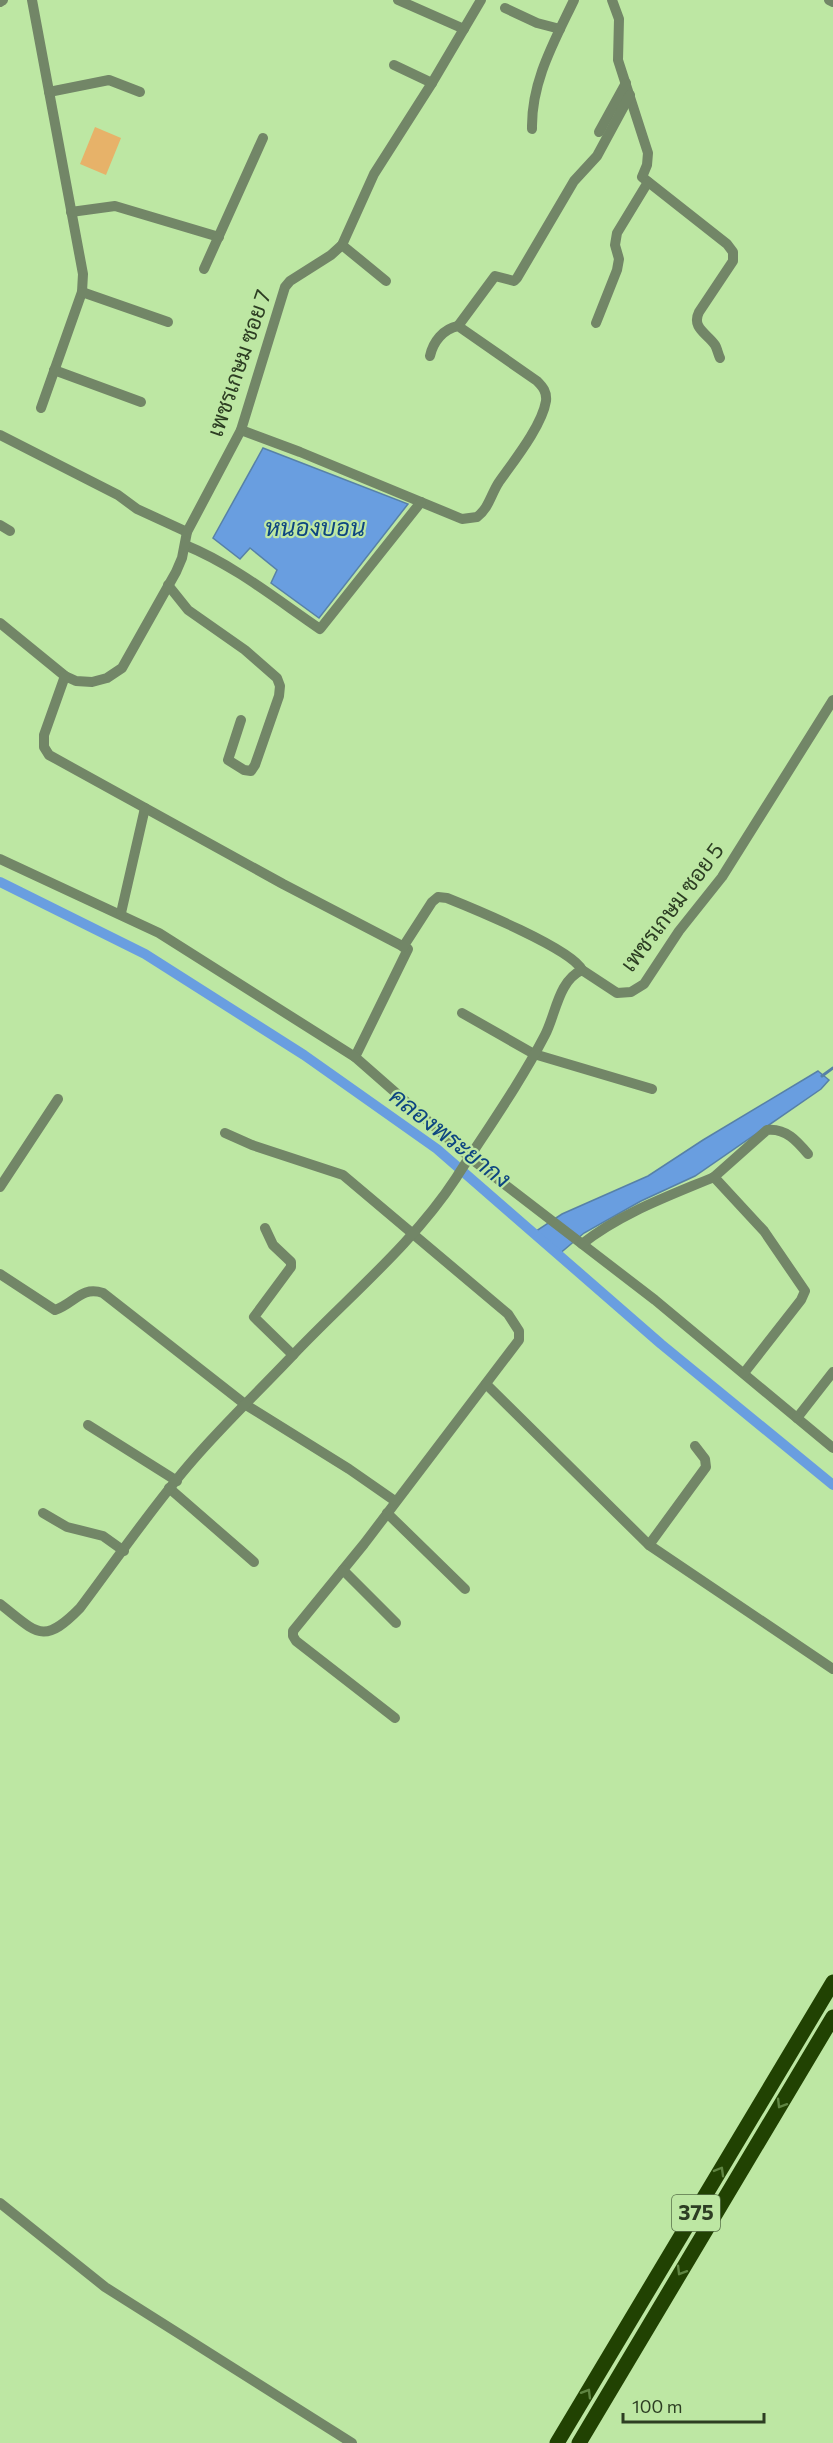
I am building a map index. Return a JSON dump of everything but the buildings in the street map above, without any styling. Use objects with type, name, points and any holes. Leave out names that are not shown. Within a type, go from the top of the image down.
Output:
[{"type":"main road","name":"375","points":[[557,2443],[833,1982]]},
{"type":"main road","name":"375","points":[[579,2443],[833,2018]]},
{"type":"main road","points":[[780,2072],[795,2080]]},
{"type":"street","points":[[32,0],[83,274],[82,292],[41,408]]},
{"type":"street","points":[[398,0],[464,29]]},
{"type":"street","name":"เพชรเกษม ซอย 7","points":[[0,623],[65,676],[76,681],[92,682],[107,678],[123,668],[182,558],[187,532],[241,430],[285,286],[342,245],[374,174],[481,0]]},
{"type":"street","points":[[532,129],[531,108],[542,65],[574,0]]},
{"type":"street","points":[[596,323],[617,270],[619,259],[615,245],[617,233],[645,179],[648,153],[618,60],[619,18],[612,0]]},
{"type":"street","points":[[505,8],[537,23],[560,29]]},
{"type":"street","points":[[394,65],[432,83]]},
{"type":"street","points":[[49,92],[109,80],[140,92]]},
{"type":"street","points":[[599,132],[626,83]]},
{"type":"street","points":[[458,326],[495,276],[514,281],[517,278],[574,181],[597,156],[630,95]]},
{"type":"street","points":[[204,269],[263,138]]},
{"type":"street","points":[[645,179],[727,244],[733,252],[733,261],[699,312],[696,321],[698,327],[714,344],[720,358]]},
{"type":"street","points":[[71,212],[115,206],[219,237]]},
{"type":"street","points":[[342,245],[386,281]]},
{"type":"street","points":[[82,292],[168,322]]},
{"type":"street","points":[[241,430],[462,519],[477,517],[488,504],[540,418],[546,399],[544,389],[537,381],[458,326],[451,327],[442,334],[432,347],[430,356]]},
{"type":"street","points":[[54,370],[141,402]]},
{"type":"street","points":[[0,435],[118,495],[137,509],[187,532]]},
{"type":"street","points":[[185,545],[205,553],[236,572],[320,629],[421,502]]},
{"type":"street","points":[[168,585],[188,610],[245,650],[277,678],[280,686],[279,696],[255,765],[250,771],[228,760],[241,720]]},
{"type":"street","points":[[65,676],[44,735],[44,747],[49,755],[283,884],[408,949],[355,1057]]},
{"type":"street","name":"เพชรเกษม ซอย 5","points":[[582,970],[617,993],[632,992],[644,984],[679,931],[722,877],[833,700]]},
{"type":"street","points":[[121,913],[145,808]]},
{"type":"street","points":[[0,859],[121,913],[184,948],[355,1057],[468,1159],[550,1219],[744,1373],[833,1448]]},
{"type":"street","points":[[0,1604],[39,1632],[51,1632],[63,1625],[80,1608],[192,1460],[398,1250],[429,1215],[451,1186],[534,1054],[545,1035],[566,983],[572,975],[582,970],[578,963],[544,942],[447,898],[438,897],[432,902],[403,946]]},
{"type":"street","points":[[462,1013],[534,1054],[652,1089]]},
{"type":"street","points":[[0,1187],[58,1099]]},
{"type":"street","points":[[581,1244],[601,1228],[624,1216],[714,1177],[767,1130],[776,1129],[785,1132],[808,1154]]},
{"type":"street","points":[[225,1133],[252,1145],[344,1175],[508,1314],[519,1330],[519,1340],[486,1384],[343,1570],[293,1631],[292,1636],[395,1718]]},
{"type":"street","points":[[714,1177],[764,1232],[805,1291],[801,1300],[744,1373]]},
{"type":"street","points":[[265,1228],[273,1245],[291,1262],[291,1267],[254,1317],[293,1355]]},
{"type":"street","points":[[0,1274],[55,1310],[82,1292],[93,1290],[103,1293],[246,1405],[349,1469],[395,1501]]},
{"type":"street","points":[[797,1418],[833,1372]]},
{"type":"street","points":[[486,1384],[649,1545],[833,1669]]},
{"type":"street","points":[[88,1425],[173,1485],[254,1562]]},
{"type":"street","points":[[649,1545],[706,1467],[705,1460],[695,1446]]},
{"type":"street","points":[[43,1513],[67,1527],[103,1536],[124,1551]]},
{"type":"street","points":[[387,1513],[465,1589]]},
{"type":"street","points":[[343,1570],[396,1623]]},
{"type":"street","points":[[0,2203],[105,2287],[352,2443]]},
{"type":"shaded area","points":[[95,127],[121,138],[106,175],[80,164]]},
{"type":"water","name":"หนองบอน","points":[[263,448],[408,504],[319,618],[271,583],[277,570],[250,548],[240,559],[213,538]]},
{"type":"water","points":[[818,1071],[829,1080],[821,1089],[695,1176],[641,1201],[584,1233],[558,1255],[533,1233],[562,1214],[648,1176]]},
{"type":"waterway","name":"คลองพระยากง","points":[[0,882],[145,954],[304,1055],[437,1149],[661,1344],[833,1485]]},
{"type":"waterway","points":[[822,1076],[833,1068]]}]
